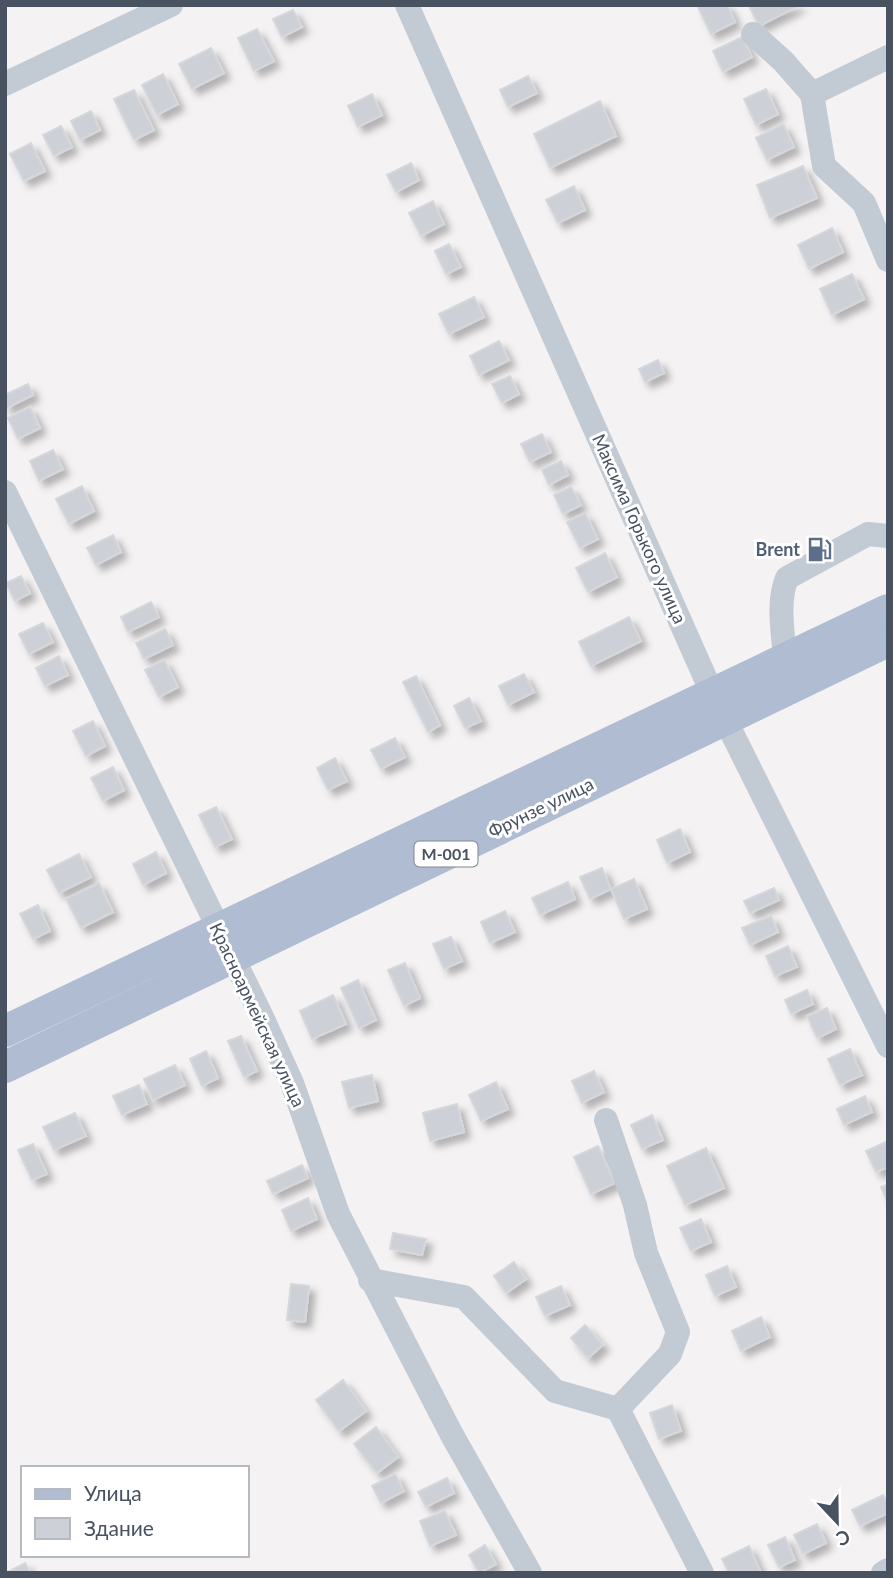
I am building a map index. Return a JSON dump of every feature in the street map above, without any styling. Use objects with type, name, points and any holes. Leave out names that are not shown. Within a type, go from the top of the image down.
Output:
[{"type":"main road","name":"Фрунзе улица","points":[[5,1068],[232,958],[718,706],[785,658],[888,610]]},
{"type":"main road","name":"Фрунзе улица","points":[[5,1031],[217,929],[718,706],[888,641]]},
{"type":"street","points":[[5,84],[170,5]]},
{"type":"street","name":"Максима Горького улица","points":[[407,5],[718,706],[888,1046]]},
{"type":"street","points":[[753,34],[783,61],[812,94],[824,166],[864,203],[888,260]]},
{"type":"street","points":[[812,94],[888,57]]},
{"type":"street","name":"Красноармейская улица","points":[[5,492],[77,635],[292,1083],[338,1214],[370,1280],[452,1435],[530,1573]]},
{"type":"street","points":[[785,658],[782,601],[787,578],[868,534],[888,536]]},
{"type":"street","points":[[606,1120],[635,1205],[646,1253],[678,1332],[670,1354],[618,1409]]},
{"type":"street","points":[[370,1280],[464,1297],[555,1391],[618,1409],[702,1573]]},
{"type":"street","points":[[883,1573],[888,1570]]},
{"type":"building","points":[[697,5],[727,5],[735,22],[711,34]]},
{"type":"building","points":[[756,5],[800,5],[759,26],[750,8]]},
{"type":"building","points":[[293,10],[302,27],[282,37],[273,19]]},
{"type":"building","points":[[257,29],[274,61],[254,71],[238,38]]},
{"type":"building","points":[[742,37],[752,57],[723,72],[713,51]]},
{"type":"building","points":[[211,48],[224,73],[192,89],[179,64]]},
{"type":"building","points":[[163,74],[178,104],[157,115],[142,85]]},
{"type":"building","points":[[528,76],[537,93],[508,107],[500,90]]},
{"type":"building","points":[[766,89],[778,114],[756,125],[744,99]]},
{"type":"building","points":[[134,90],[154,130],[134,140],[114,99]]},
{"type":"building","points":[[372,94],[382,115],[358,127],[348,106]]},
{"type":"building","points":[[600,101],[616,136],[550,168],[534,134]]},
{"type":"building","points":[[91,111],[100,130],[80,140],[71,121]]},
{"type":"building","points":[[783,124],[794,147],[767,160],[756,138]]},
{"type":"building","points":[[61,126],[72,147],[54,156],[43,135]]},
{"type":"building","points":[[31,143],[45,171],[24,181],[10,154]]},
{"type":"building","points":[[411,163],[419,180],[396,192],[387,175]]},
{"type":"building","points":[[803,166],[817,198],[770,218],[757,185]]},
{"type":"building","points":[[574,186],[585,210],[558,223],[546,200]]},
{"type":"building","points":[[433,201],[444,224],[421,236],[409,213]]},
{"type":"building","points":[[832,228],[843,252],[809,269],[798,245]]},
{"type":"building","points":[[449,244],[461,267],[446,274],[435,251]]},
{"type":"building","points":[[852,274],[864,299],[832,315],[820,289]]},
{"type":"building","points":[[474,297],[484,317],[449,334],[439,314]]},
{"type":"building","points":[[499,341],[509,360],[479,375],[470,356]]},
{"type":"building","points":[[658,360],[664,373],[645,382],[639,369]]},
{"type":"building","points":[[510,376],[519,394],[502,403],[492,384]]},
{"type":"building","points":[[28,384],[33,395],[5,409],[5,395]]},
{"type":"building","points":[[30,407],[40,428],[18,439],[8,418]]},
{"type":"building","points":[[542,434],[551,452],[530,462],[521,444]]},
{"type":"building","points":[[53,450],[63,469],[39,481],[30,461]]},
{"type":"building","points":[[561,461],[568,475],[549,485],[542,470]]},
{"type":"building","points":[[82,486],[94,511],[69,524],[56,499]]},
{"type":"building","points":[[571,487],[581,505],[563,514],[554,495]]},
{"type":"building","points":[[585,513],[598,539],[580,548],[567,522]]},
{"type":"building","points":[[113,535],[121,552],[96,565],[87,548]]},
{"type":"building","points":[[605,553],[617,577],[588,592],[576,568]]},
{"type":"building","points":[[21,576],[30,593],[15,601],[6,583]]},
{"type":"building","points":[[151,602],[159,617],[128,632],[121,617]]},
{"type":"building","points":[[629,617],[641,641],[591,666],[579,642]]},
{"type":"building","points":[[43,623],[53,642],[29,654],[19,634]]},
{"type":"building","points":[[165,629],[173,645],[144,659],[136,643]]},
{"type":"building","points":[[59,656],[68,675],[45,686],[36,668]]},
{"type":"building","points":[[164,660],[178,687],[159,697],[145,670]]},
{"type":"building","points":[[524,674],[534,692],[508,705],[499,686]]},
{"type":"building","points":[[416,676],[440,725],[428,732],[403,682]]},
{"type":"building","points":[[469,698],[481,721],[465,728],[454,706]]},
{"type":"building","points":[[93,721],[105,746],[86,756],[73,731]]},
{"type":"building","points":[[395,738],[405,757],[381,769],[371,750]]},
{"type":"building","points":[[335,758],[347,781],[328,790],[317,768]]},
{"type":"building","points":[[113,767],[124,790],[103,801],[91,778]]},
{"type":"building","points":[[216,807],[232,839],[215,847],[199,815]]},
{"type":"building","points":[[680,829],[690,852],[667,863],[657,840]]},
{"type":"building","points":[[156,852],[166,873],[143,885],[133,864]]},
{"type":"building","points":[[79,854],[91,877],[59,893],[47,870]]},
{"type":"building","points":[[602,868],[611,889],[590,899],[580,877]]},
{"type":"building","points":[[634,879],[647,909],[624,919],[611,889]]},
{"type":"building","points":[[568,882],[575,899],[540,915],[532,898]]},
{"type":"building","points":[[99,883],[113,912],[81,928],[66,899]]},
{"type":"building","points":[[774,888],[779,900],[750,913],[744,901]]},
{"type":"building","points":[[38,905],[50,931],[33,939],[20,914]]},
{"type":"building","points":[[505,911],[515,932],[490,943],[481,922]]},
{"type":"building","points":[[771,916],[778,932],[750,945],[742,928]]},
{"type":"building","points":[[451,937],[462,961],[444,969],[433,944]]},
{"type":"building","points":[[788,946],[797,967],[775,976],[766,956]]},
{"type":"building","points":[[405,963],[420,998],[404,1006],[388,970]]},
{"type":"building","points":[[358,980],[376,1020],[359,1028],[341,988]]},
{"type":"building","points":[[807,990],[813,1004],[791,1014],[785,1000]]},
{"type":"building","points":[[333,995],[346,1024],[312,1039],[300,1011]]},
{"type":"building","points":[[827,1008],[836,1029],[817,1038],[807,1016]]},
{"type":"building","points":[[241,1036],[257,1071],[244,1077],[228,1041]]},
{"type":"building","points":[[850,1049],[862,1075],[840,1085],[828,1059]]},
{"type":"building","points":[[206,1051],[218,1078],[202,1086],[190,1059]]},
{"type":"building","points":[[175,1065],[185,1085],[153,1100],[144,1079]]},
{"type":"building","points":[[594,1071],[604,1092],[582,1103],[572,1081]]},
{"type":"building","points":[[372,1075],[378,1101],[349,1108],[342,1082]]},
{"type":"building","points":[[496,1082],[508,1109],[481,1121],[469,1095]]},
{"type":"building","points":[[139,1085],[147,1104],[122,1115],[113,1096]]},
{"type":"building","points":[[865,1096],[872,1112],[844,1125],[837,1109]]},
{"type":"building","points":[[457,1104],[464,1132],[430,1141],[423,1113]]},
{"type":"building","points":[[75,1113],[86,1136],[54,1150],[43,1127]]},
{"type":"building","points":[[652,1115],[663,1140],[642,1149],[631,1125]]},
{"type":"building","points":[[888,1141],[888,1167],[876,1172],[866,1151]]},
{"type":"building","points":[[33,1144],[47,1174],[32,1180],[18,1150]]},
{"type":"building","points":[[598,1146],[615,1183],[591,1194],[574,1157]]},
{"type":"building","points":[[706,1148],[724,1188],[685,1205],[667,1166]]},
{"type":"building","points":[[302,1165],[308,1178],[273,1194],[267,1181]]},
{"type":"building","points":[[888,1184],[888,1203],[881,1187]]},
{"type":"building","points":[[308,1198],[317,1219],[291,1231],[282,1210]]},
{"type":"building","points":[[701,1219],[711,1242],[691,1251],[680,1228]]},
{"type":"building","points":[[393,1233],[426,1239],[422,1255],[390,1249]]},
{"type":"building","points":[[514,1262],[526,1279],[506,1293],[494,1276]]},
{"type":"building","points":[[727,1266],[736,1287],[715,1296],[706,1275]]},
{"type":"building","points":[[291,1284],[309,1286],[305,1322],[287,1320]]},
{"type":"building","points":[[561,1286],[570,1305],[545,1316],[536,1297]]},
{"type":"building","points":[[761,1317],[770,1337],[741,1351],[732,1331]]},
{"type":"building","points":[[585,1325],[603,1345],[588,1358],[571,1338]]},
{"type":"building","points":[[343,1380],[366,1411],[339,1431],[316,1400]]},
{"type":"building","points":[[672,1405],[681,1431],[659,1439],[650,1413]]},
{"type":"building","points":[[376,1427],[398,1457],[377,1473],[354,1444]]},
{"type":"building","points":[[395,1474],[404,1491],[381,1503],[372,1486]]},
{"type":"building","points":[[447,1478],[454,1493],[426,1507],[418,1492]]},
{"type":"building","points":[[883,1495],[888,1504],[888,1513],[860,1526],[852,1510]]},
{"type":"building","points":[[445,1511],[456,1535],[430,1546],[420,1521]]},
{"type":"building","points":[[817,1524],[826,1543],[803,1554],[794,1535]]},
{"type":"building","points":[[785,1537],[795,1560],[779,1567],[768,1545]]},
{"type":"building","points":[[485,1545],[496,1564],[479,1573],[469,1555]]},
{"type":"building","points":[[749,1546],[761,1573],[729,1573],[722,1559]]},
{"type":"building","points":[[25,1563],[30,1573],[6,1573]]},
{"type":"place","name":"Brent","points":[[820,550]]}]
